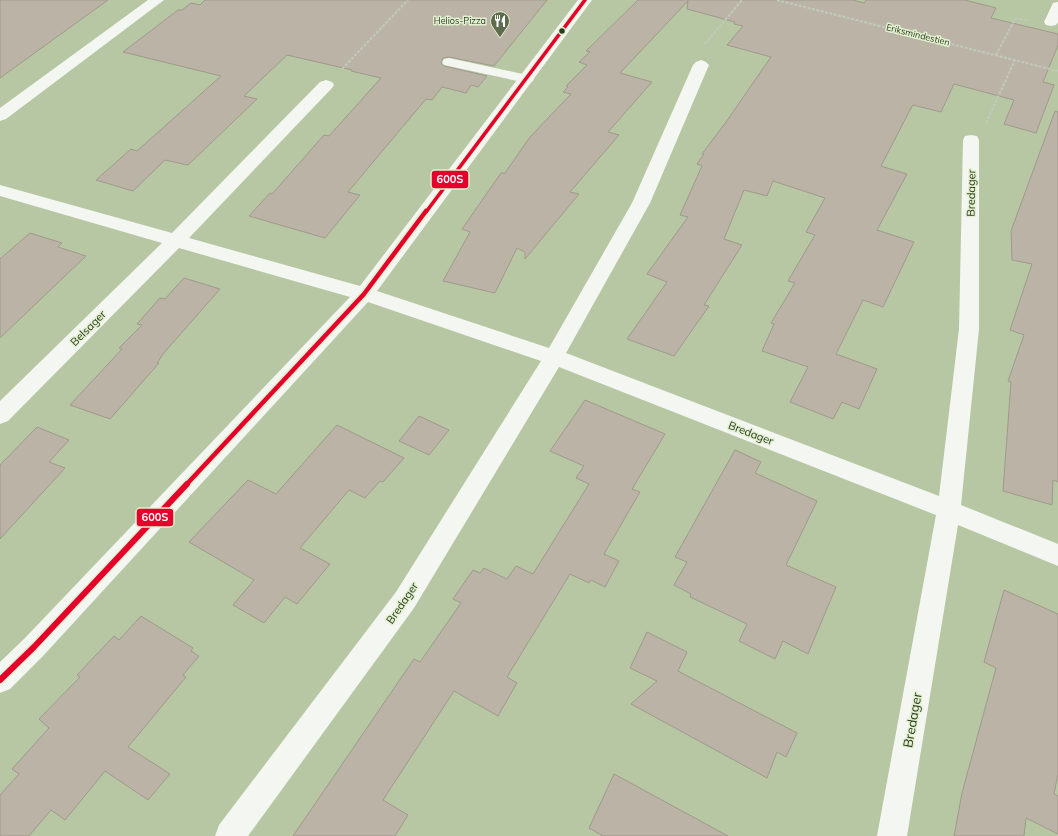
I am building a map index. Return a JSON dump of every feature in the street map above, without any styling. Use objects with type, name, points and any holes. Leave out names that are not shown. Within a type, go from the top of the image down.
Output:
[{"type":"street","points":[[0,116],[157,0]]},
{"type":"street","points":[[0,680],[34,647],[364,294],[586,0]]},
{"type":"street","points":[[1051,22],[1058,6]]},
{"type":"street","name":"Bredager","points":[[230,836],[405,600],[554,357],[641,203],[701,65]]},
{"type":"street","name":"Belsager","points":[[0,415],[175,241],[326,85]]},
{"type":"street","name":"Bredager","points":[[892,836],[948,510],[969,329],[971,140]]},
{"type":"street","points":[[0,190],[364,294]]},
{"type":"street","name":"Bredager","points":[[364,294],[554,357],[1058,554]]},
{"type":"lane","points":[[449,62],[527,79]]},
{"type":"path","points":[[326,85],[408,0]]},
{"type":"path","points":[[701,65],[697,53],[742,0]]},
{"type":"path","name":"Eriksmindestien","points":[[777,0],[1058,71]]},
{"type":"path","points":[[996,55],[1015,19],[1051,22]]},
{"type":"path","points":[[971,140],[981,133],[1015,60]]},
{"type":"building","points":[[0,0],[108,0],[0,78]]},
{"type":"building","points":[[205,0],[547,0],[494,66],[449,57],[443,58],[441,63],[444,66],[487,76],[478,87],[471,85],[466,93],[442,87],[432,100],[426,99],[348,192],[360,195],[325,238],[249,216],[270,193],[272,194],[324,135],[329,136],[381,78],[287,55],[244,96],[257,99],[188,165],[165,160],[133,191],[96,180],[131,149],[137,151],[221,76],[123,52],[178,10],[182,10],[191,3],[200,5]]},
{"type":"building","points":[[638,0],[853,0],[864,3],[866,0],[965,0],[996,8],[991,18],[1058,34],[1058,45],[1043,82],[1054,85],[1036,133],[1004,124],[1014,100],[954,84],[941,112],[913,105],[910,110],[881,166],[907,174],[877,230],[914,242],[883,307],[863,300],[836,354],[877,369],[859,409],[842,402],[833,419],[790,402],[808,367],[762,351],[774,324],[771,323],[795,283],[788,281],[815,235],[806,232],[825,198],[773,181],[767,196],[744,190],[724,239],[742,245],[704,305],[709,306],[674,356],[627,339],[667,282],[647,274],[688,217],[680,215],[702,166],[697,164],[704,154],[702,154],[771,57],[727,45],[743,26],[734,24],[735,22],[687,9],[688,1],[620,73],[652,82],[608,132],[619,135],[570,192],[579,194],[525,259],[525,252],[517,248],[495,293],[443,281],[470,232],[462,229],[501,173],[505,173],[530,137],[571,94],[563,92],[568,87],[566,86],[587,65],[579,62],[590,52],[586,51]]},
{"type":"building","points":[[1055,111],[1058,112],[1058,482],[1053,480],[1052,505],[1003,491],[1011,382],[1008,381],[1024,335],[1010,330],[1032,264],[1012,260],[1011,231]]},
{"type":"building","points":[[30,233],[62,243],[58,247],[86,256],[0,338],[0,259]]},
{"type":"building","points":[[184,278],[220,289],[163,354],[157,363],[159,363],[110,419],[70,405],[122,349],[119,348],[142,325],[137,324],[160,298],[165,299]]},
{"type":"building","points":[[585,400],[665,434],[632,489],[640,492],[604,554],[619,561],[605,587],[591,580],[589,583],[570,574],[507,677],[517,683],[498,716],[454,691],[383,800],[408,815],[395,836],[293,836],[414,659],[420,662],[461,603],[453,599],[473,570],[480,573],[484,568],[507,579],[516,566],[533,574],[589,484],[576,478],[584,466],[550,451]]},
{"type":"building","points":[[419,416],[449,430],[429,455],[399,441]]},
{"type":"building","points":[[337,425],[404,458],[383,482],[380,481],[365,498],[349,490],[300,548],[330,564],[297,604],[285,597],[264,623],[233,605],[254,580],[189,542],[248,480],[276,494]]},
{"type":"building","points":[[37,427],[69,440],[49,462],[65,468],[0,539],[0,465]]},
{"type":"building","points":[[735,450],[761,462],[755,473],[817,501],[786,565],[836,587],[808,654],[783,641],[775,659],[739,641],[747,624],[690,597],[691,594],[674,585],[687,562],[675,557]]},
{"type":"building","points":[[1004,590],[1058,614],[1058,774],[1054,794],[1058,796],[1058,834],[1026,818],[1024,836],[954,836],[962,793],[996,668],[984,662]]},
{"type":"building","points":[[141,616],[193,648],[191,651],[199,656],[183,675],[186,677],[128,747],[170,774],[148,800],[105,771],[65,820],[51,810],[29,836],[0,836],[0,795],[19,774],[12,769],[49,728],[39,719],[80,677],[77,675],[114,636],[119,640]]},
{"type":"building","points":[[647,632],[687,652],[678,671],[797,733],[786,757],[777,752],[767,778],[631,704],[657,681],[630,668]]},
{"type":"building","points":[[614,774],[728,836],[603,836],[589,828]]},
{"type":"transit line","name":"600S","points":[[0,680],[34,647],[364,294],[585,0]]},
{"type":"place","name":"Helios-Pizza","points":[[500,38]]}]
